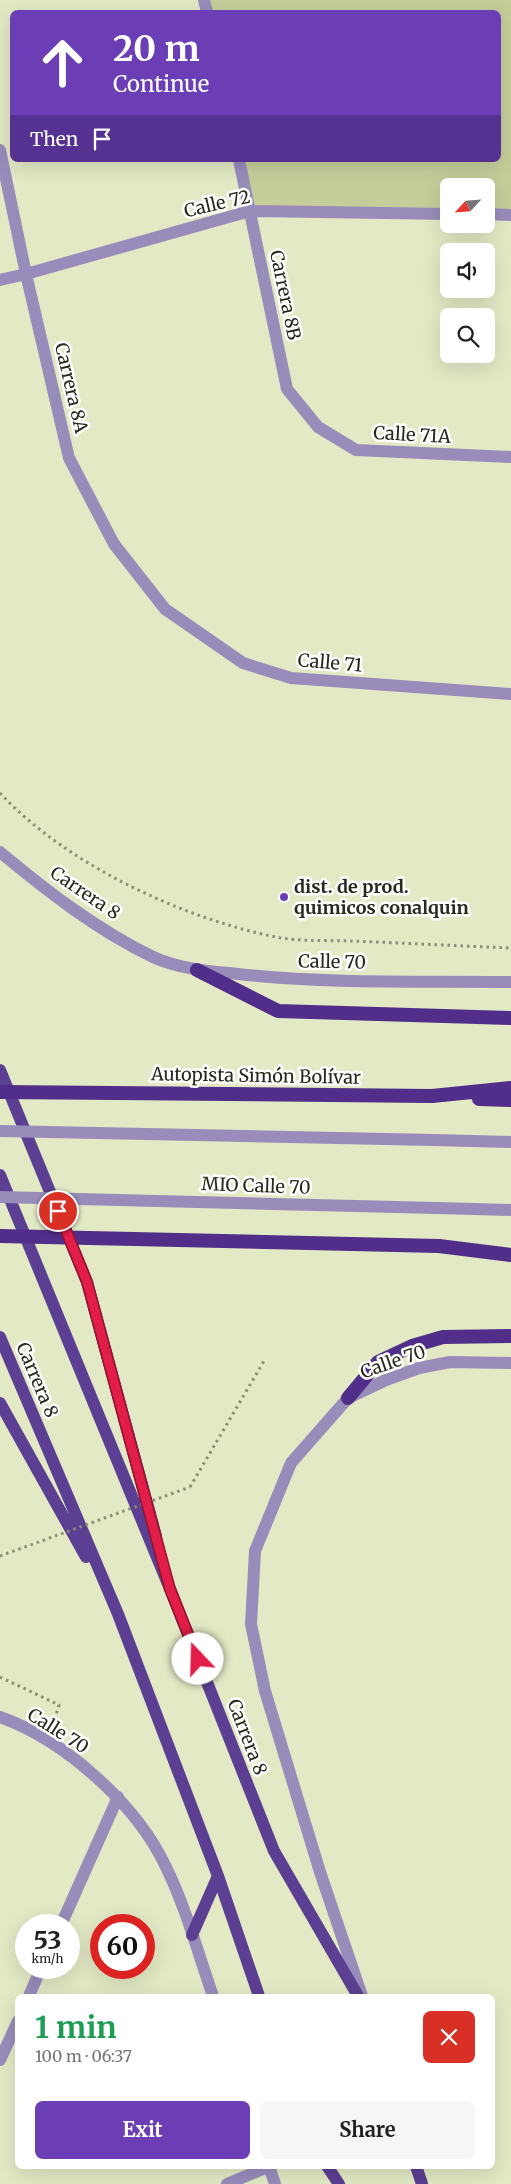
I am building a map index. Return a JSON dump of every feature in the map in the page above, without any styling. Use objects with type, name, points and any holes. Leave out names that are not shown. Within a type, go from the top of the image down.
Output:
[{"type":"highway","points":[[197,970],[278,1011],[511,1018]]},
{"type":"highway","points":[[432,1096],[511,1088]]},
{"type":"highway","name":"Autopista Simón Bolívar","points":[[0,1092],[432,1096],[511,1100]]},
{"type":"highway","points":[[0,1236],[439,1246],[511,1245]]},
{"type":"highway","points":[[439,1246],[511,1255]]},
{"type":"highway","points":[[348,1398],[378,1362],[412,1346],[443,1337],[511,1336]]},
{"type":"main road","points":[[0,1070],[87,1282],[170,1589]]},
{"type":"main road","name":"Carrera 8","points":[[0,1176],[170,1589],[274,1851],[357,1994]]},
{"type":"main road","name":"Carrera 8","points":[[0,1337],[118,1614],[218,1876],[258,1994]]},
{"type":"main road","points":[[0,1403],[118,1614]]},
{"type":"main road","points":[[192,1935],[218,1876]]},
{"type":"main road","points":[[326,2169],[331,2184]]},
{"type":"main road","points":[[327,2169],[339,2184]]},
{"type":"main road","points":[[417,2169],[422,2184]]},
{"type":"street","name":"Carrera 8A","points":[[0,150],[26,274],[69,458],[114,544],[165,609]]},
{"type":"street","name":"Carrera 8B","points":[[239,162],[287,389],[318,426]]},
{"type":"street","name":"Calle 72","points":[[0,280],[250,211],[440,214]]},
{"type":"street","points":[[495,214],[511,215]]},
{"type":"street","name":"Calle 71A","points":[[318,426],[356,450],[511,457]]},
{"type":"street","name":"Calle 71","points":[[165,609],[243,663],[291,678],[511,694]]},
{"type":"street","name":"Carrera 8","points":[[0,852],[89,920],[154,957]]},
{"type":"street","name":"Calle 70","points":[[154,957],[197,970],[279,979],[511,982]]},
{"type":"street","points":[[0,1131],[511,1142]]},
{"type":"street","name":"MIO Calle 70","points":[[0,1197],[511,1210]]},
{"type":"street","name":"Calle 70","points":[[348,1398],[386,1380],[419,1368],[450,1362],[511,1363]]},
{"type":"street","name":"Carrera 8","points":[[348,1398],[291,1463],[255,1551],[251,1624],[265,1692],[320,1872],[361,1994]]},
{"type":"street","name":"Calle 70","points":[[0,1717],[47,1740],[66,1752],[118,1797]]},
{"type":"street","points":[[65,1914],[118,1797],[150,1839],[180,1896],[212,1994]]},
{"type":"street","points":[[29,1994],[36,1979]]},
{"type":"street","points":[[0,2060],[15,2028]]},
{"type":"street","points":[[226,2184],[263,2169]]},
{"type":"street","points":[[271,2169],[275,2184]]},
{"type":"path","points":[[0,793],[19,813],[79,857],[131,886],[173,905],[216,920],[277,937],[511,948]]},
{"type":"path","points":[[0,1556],[190,1487],[264,1361]]},
{"type":"path","points":[[0,1677],[59,1705],[47,1740]]},
{"type":"green space","points":[[204,0],[511,0],[511,215],[495,214],[495,178],[440,178],[440,214],[250,211],[239,162],[501,162],[501,10],[206,10]]},
{"type":"place","name":"dist. de prod. quimicos conalquin","points":[[284,897]]},
{"type":"route","points":[[58,1211],[87,1282],[170,1589],[198,1659]]}]
